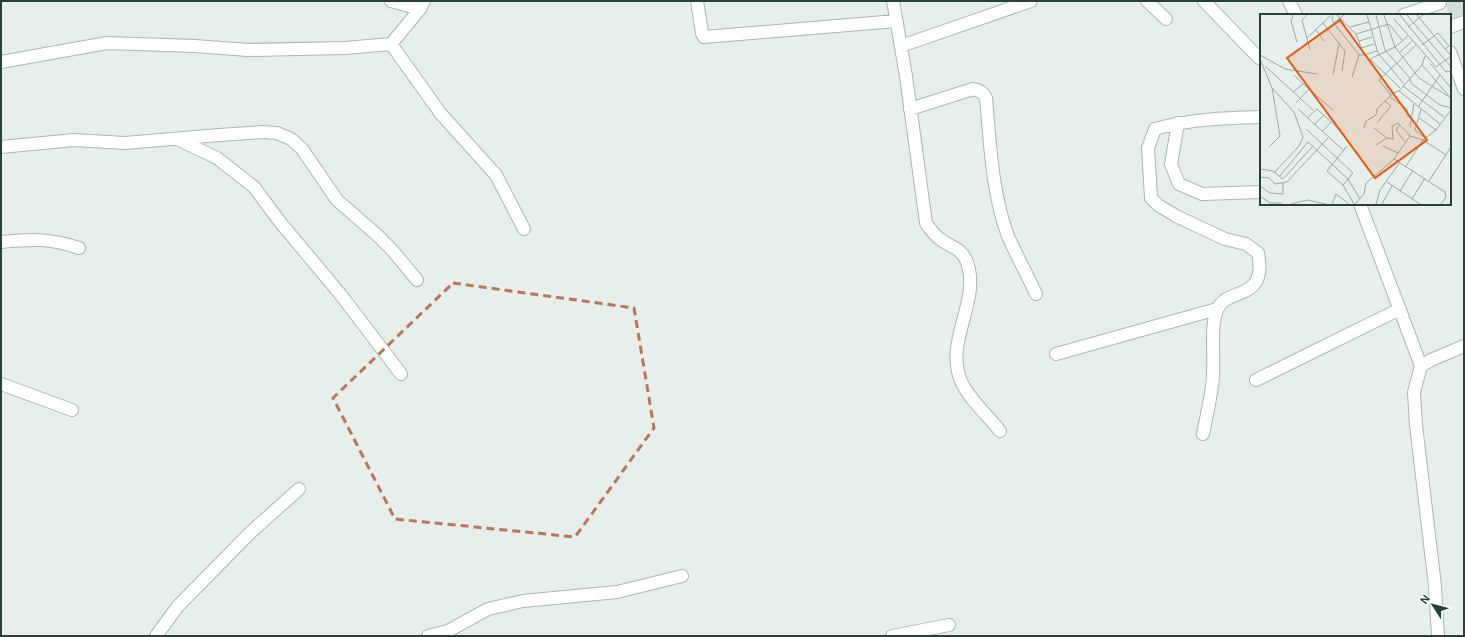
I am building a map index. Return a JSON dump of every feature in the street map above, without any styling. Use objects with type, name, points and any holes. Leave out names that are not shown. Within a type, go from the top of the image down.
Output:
[{"type":"street","points":[[391,1],[422,5]]},
{"type":"street","points":[[697,1],[702,33],[704,36],[896,21]]},
{"type":"street","points":[[893,1],[901,46],[926,223],[930,230],[940,240],[956,247],[960,251],[966,260],[970,273],[970,295],[956,351],[956,365],[958,374],[966,391],[1000,431]]},
{"type":"street","points":[[901,46],[1031,1]]},
{"type":"street","points":[[1147,1],[1166,19]]},
{"type":"street","points":[[1204,1],[1259,58]]},
{"type":"street","points":[[1289,1],[1296,14]]},
{"type":"street","points":[[1,62],[107,43],[195,46],[248,50],[345,48],[391,44],[422,5]]},
{"type":"street","points":[[1408,14],[1441,6]]},
{"type":"street","points":[[1451,27],[1464,22]]},
{"type":"street","points":[[391,44],[441,114],[496,175],[524,229]]},
{"type":"street","points":[[1451,55],[1464,89]]},
{"type":"street","points":[[910,109],[973,89],[984,94],[986,98],[996,187],[1001,212],[1009,236],[1036,294]]},
{"type":"street","points":[[1203,434],[1212,386],[1214,323],[1217,309],[1224,301],[1247,291],[1258,280],[1261,265],[1258,252],[1246,244],[1225,239],[1176,216],[1158,205],[1151,198],[1148,148],[1155,129],[1178,123],[1206,119],[1260,117]]},
{"type":"street","points":[[1178,123],[1171,164],[1179,184],[1202,194],[1260,192]]},
{"type":"street","points":[[1,147],[74,140],[125,144],[176,138],[270,132],[277,133],[291,139],[302,149],[337,200],[377,235],[393,251],[417,280]]},
{"type":"street","points":[[176,138],[217,158],[254,187],[280,222],[341,295],[400,374]]},
{"type":"street","points":[[1360,205],[1421,366],[1414,392],[1416,425],[1435,586],[1438,636]]},
{"type":"street","points":[[1,242],[51,240],[79,248]]},
{"type":"street","points":[[1056,354],[1217,309]]},
{"type":"street","points":[[1256,380],[1400,310]]},
{"type":"street","points":[[1421,366],[1431,360],[1464,346]]},
{"type":"street","points":[[1,384],[72,410]]},
{"type":"street","points":[[156,636],[178,606],[251,532],[299,489]]},
{"type":"street","points":[[428,636],[448,631],[488,609],[530,601],[616,592],[682,576]]},
{"type":"street","points":[[892,636],[949,625]]},
{"type":"highlighted area","points":[[453,283],[634,308],[654,428],[575,537],[395,519],[333,398]]},
{"type":"shaded area","points":[[1447,1],[1464,1],[1464,19],[1451,19],[1451,14],[1448,14]]}]
